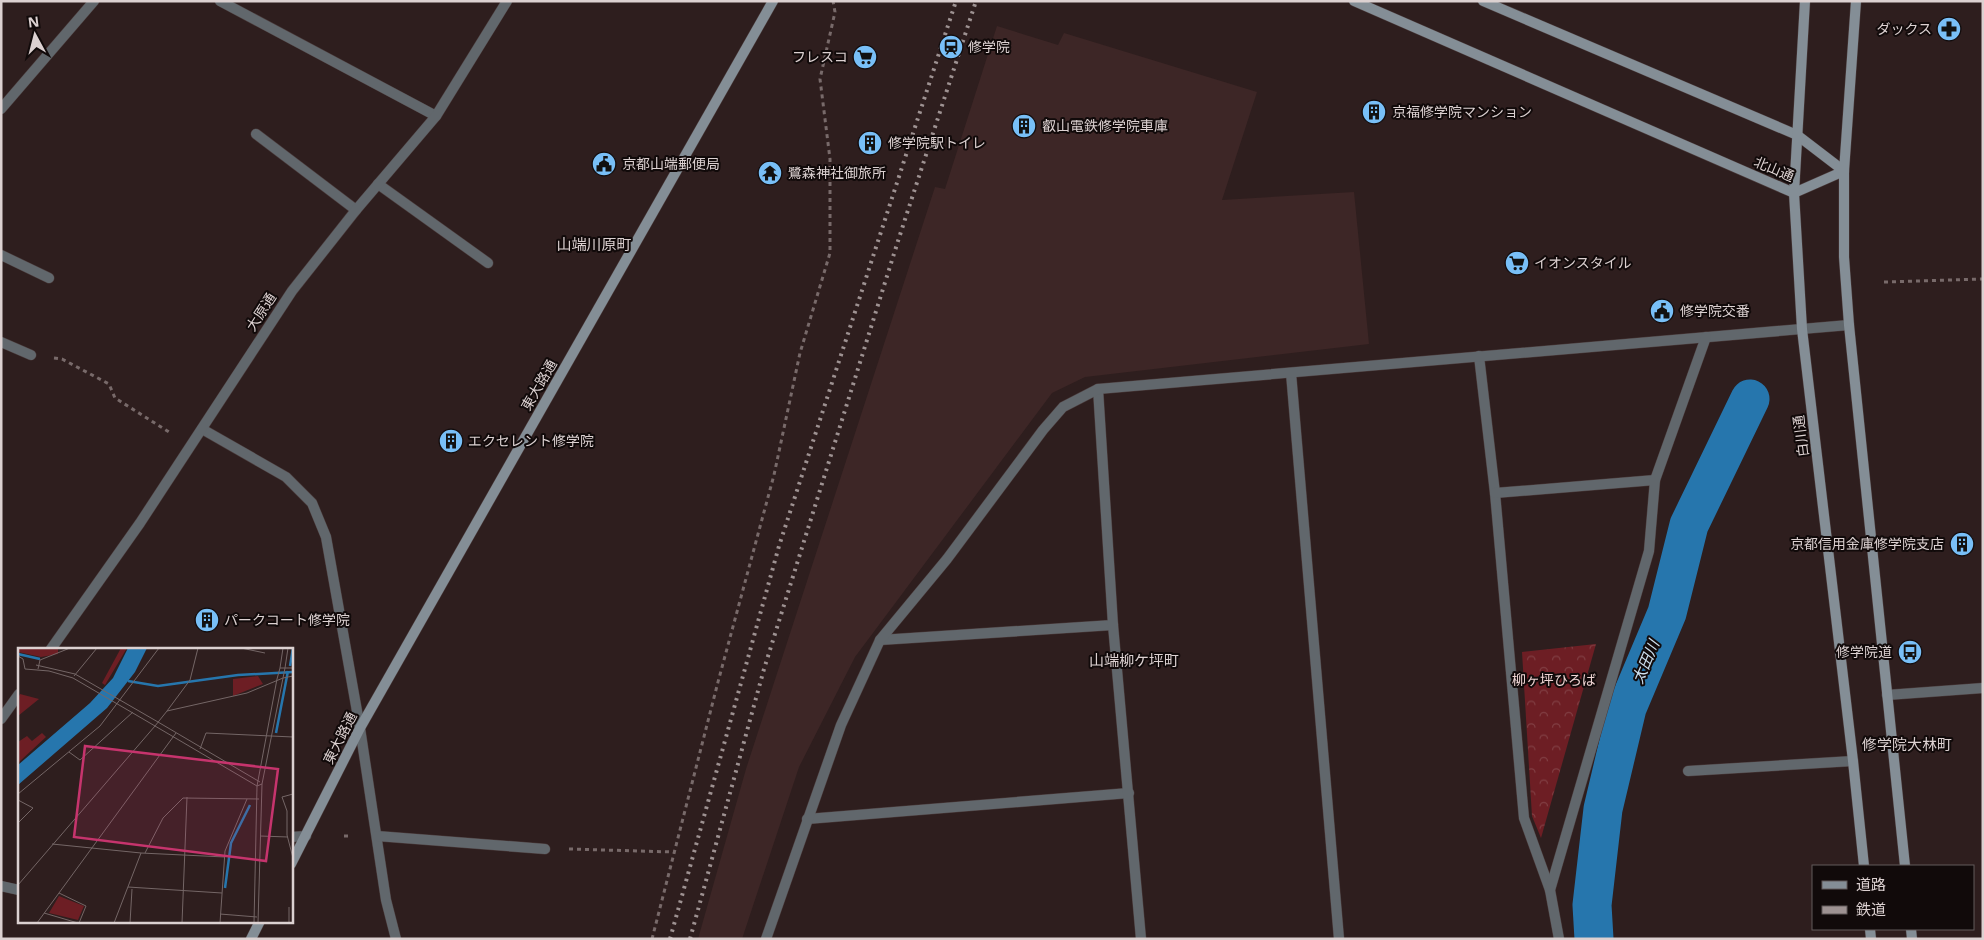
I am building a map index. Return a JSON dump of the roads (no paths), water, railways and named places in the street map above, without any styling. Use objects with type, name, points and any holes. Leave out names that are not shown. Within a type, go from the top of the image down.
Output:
[{"type":"street","points":[[1,109],[94,1]]},
{"type":"street","points":[[220,1],[436,116]]},
{"type":"street","name":"大原通","points":[[52,648],[140,523],[292,290],[356,210],[436,116],[507,1]]},
{"type":"street","name":"東大路通","points":[[292,862],[360,728],[773,1]]},
{"type":"street","name":"北山通","points":[[1354,1],[1794,193],[1844,171]]},
{"type":"street","points":[[1483,1],[1797,135],[1844,171]]},
{"type":"street","name":"白川通","points":[[1805,1],[1794,193],[1802,329],[1854,761],[1864,865]]},
{"type":"street","points":[[1856,1],[1844,171],[1844,257],[1905,865]]},
{"type":"street","points":[[256,134],[356,210]]},
{"type":"street","points":[[378,184],[488,263]]},
{"type":"street","points":[[1,255],[49,278]]},
{"type":"street","points":[[766,939],[841,725],[880,640],[947,559],[1043,430],[1063,407],[1098,389],[1850,325]]},
{"type":"street","points":[[1550,890],[1650,551],[1655,480],[1706,337]]},
{"type":"street","points":[[1,342],[31,355]]},
{"type":"street","points":[[1479,356],[1495,493],[1524,818],[1550,890],[1559,939]]},
{"type":"street","points":[[1291,372],[1339,939]]},
{"type":"street","points":[[1098,389],[1113,625],[1141,939]]},
{"type":"street","points":[[202,429],[286,477],[312,503],[326,537],[360,728],[386,900],[396,939]]},
{"type":"street","points":[[1495,493],[1655,480]]},
{"type":"street","points":[[880,640],[1113,625]]},
{"type":"street","points":[[1887,695],[1983,688]]},
{"type":"street","points":[[1,719],[18,695]]},
{"type":"street","points":[[1688,771],[1854,761]]},
{"type":"street","points":[[807,819],[1129,793]]},
{"type":"street","points":[[292,836],[306,836]]},
{"type":"street","points":[[377,836],[546,848]]},
{"type":"street","points":[[1,886],[18,890]]},
{"type":"street","points":[[251,939],[260,922]]},
{"type":"waterway","name":"太田川","points":[[1594,939],[1592,905],[1603,809],[1627,708],[1667,613],[1689,525],[1750,399]]},
{"type":"railway","points":[[670,939],[779,546],[956,1]]},
{"type":"railway","points":[[690,939],[764,669],[898,241],[976,1]]},
{"type":"place","name":"ダックス","points":[[1949,29]]},
{"type":"place","name":"修学院","points":[[951,47]]},
{"type":"place","name":"フレスコ","points":[[865,57]]},
{"type":"place","name":"京福修学院マンション","points":[[1374,112]]},
{"type":"place","name":"叡山電鉄修学院車庫","points":[[1024,126]]},
{"type":"place","name":"修学院駅トイレ","points":[[870,143]]},
{"type":"place","name":"京都山端郵便局","points":[[604,164]]},
{"type":"place","name":"鷺森神社御旅所","points":[[770,173]]},
{"type":"place","name":"イオンスタイル","points":[[1517,263]]},
{"type":"place","name":"修学院交番","points":[[1662,311]]},
{"type":"place","name":"エクセレント修学院","points":[[451,441]]},
{"type":"place","name":"京都信用金庫修学院支店","points":[[1962,544]]},
{"type":"place","name":"パークコート修学院","points":[[207,620]]},
{"type":"place","name":"修学院道","points":[[1910,652]]},
{"type":"district","name":"山端川原町","points":[[594,245]]},
{"type":"district","name":"山端柳ケ坪町","points":[[1134,661]]},
{"type":"district","name":"修学院大林町","points":[[1907,745]]},
{"type":"park label","name":"柳ヶ坪ひろば","points":[[1554,680]]}]
